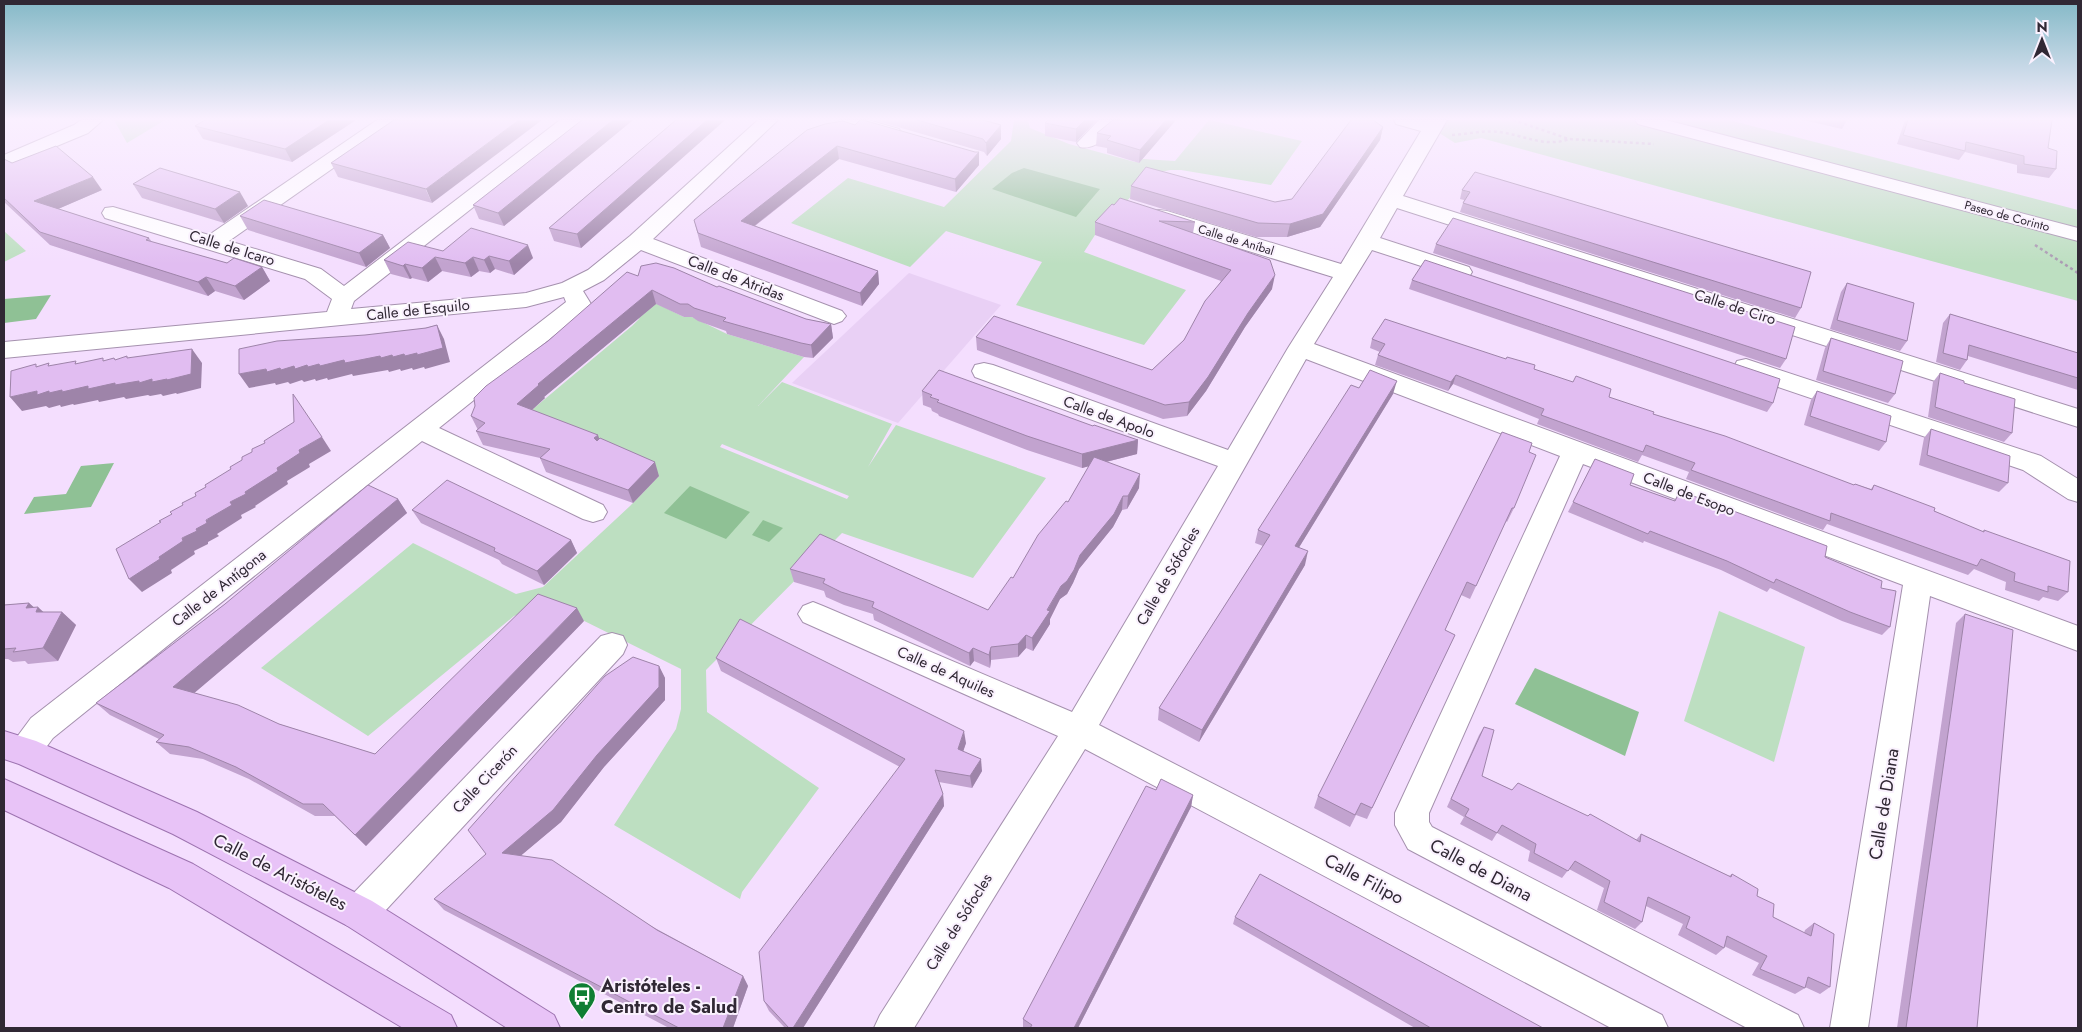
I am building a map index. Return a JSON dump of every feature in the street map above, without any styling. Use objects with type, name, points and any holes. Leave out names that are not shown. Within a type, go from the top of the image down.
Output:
[{"type":"main road","name":"Calle de Aristóteles","points":[[14,748],[185,823],[359,913],[541,1028]]},
{"type":"main road","points":[[4,794],[181,876],[438,1028]]},
{"type":"street","points":[[213,242],[320,168]]},
{"type":"street","points":[[340,308],[513,168]]},
{"type":"street","name":"Calle de Esquilo","points":[[4,350],[340,308],[526,300],[570,288],[596,275],[638,241],[717,168]]},
{"type":"street","name":"Calle de Sófocles","points":[[893,1028],[1079,730],[1300,348],[1367,241],[1409,168]]},
{"type":"street","name":"Paseo de Corinto","points":[[1826,168],[2078,235]]},
{"type":"street","name":"Calle de Ciro","points":[[1391,199],[2078,418]]},
{"type":"street","name":"Calle de Icaro","points":[[113,212],[314,274],[340,308]]},
{"type":"street","name":"Calle de Aníbal","points":[[1144,212],[1346,273]]},
{"type":"street","name":"Calle de Atridas","points":[[638,241],[834,316]]},
{"type":"street","points":[[1367,241],[1479,278]]},
{"type":"street","name":"Calle de Antígona","points":[[14,748],[42,728],[418,429],[579,304],[570,288]]},
{"type":"street","name":"Calle de Esopo","points":[[1300,348],[2078,639]]},
{"type":"street","points":[[1723,360],[2032,463],[2078,492]]},
{"type":"street","name":"Calle de Apolo","points":[[984,371],[1234,462]]},
{"type":"street","points":[[418,429],[594,512]]},
{"type":"street","name":"Calle de Diana","points":[[1575,452],[1412,813],[1412,825],[1420,838],[1785,1028]]},
{"type":"street","name":"Calle de Diana","points":[[1849,1028],[1918,580]]},
{"type":"street","name":"Calle de Aquiles","points":[[813,614],[1079,730]]},
{"type":"street","name":"Calle Cicerón","points":[[359,913],[612,645]]},
{"type":"street","name":"Calle Filipo","points":[[1079,730],[1649,1028]]},
{"type":"path","points":[[2028,243],[2038,246],[2078,273]]},
{"type":"shaded area","points":[[983,168],[1283,168],[1271,185],[1181,170],[1170,170],[1152,174],[1095,235],[1084,252],[1186,290],[1144,345],[1016,305],[1042,262],[946,231],[910,267],[791,223],[848,178],[944,207]]},
{"type":"shaded area","points":[[1025,168],[1100,189],[1076,217],[992,189],[1012,173]]},
{"type":"shaded area","points":[[1591,168],[1916,168],[2078,210],[2078,301]]},
{"type":"shaded area","points":[[4,231],[26,251],[4,262]]},
{"type":"shaded area","points":[[909,273],[1001,305],[898,423],[792,383]]},
{"type":"shaded area","points":[[51,295],[36,319],[4,323],[4,299]]},
{"type":"shaded area","points":[[643,297],[684,317],[692,317],[727,334],[804,357],[758,406],[782,382],[892,424],[868,467],[896,425],[1046,478],[973,578],[842,533],[706,670],[707,712],[819,788],[742,892],[740,899],[614,825],[676,729],[681,709],[681,669],[548,603],[514,616],[368,736],[261,668],[413,543],[516,594],[543,587],[630,506],[659,476],[527,414],[639,319]],"holes":[[[722,444],[849,496],[847,499],[720,447]]]},
{"type":"shaded area","points":[[114,463],[91,507],[24,514],[34,497],[66,494],[81,466]]},
{"type":"shaded area","points":[[690,486],[750,512],[726,539],[664,513]]},
{"type":"shaded area","points":[[763,520],[783,528],[769,542],[752,535]]},
{"type":"shaded area","points":[[1719,611],[1805,647],[1774,762],[1684,721]]},
{"type":"shaded area","points":[[1535,668],[1639,712],[1625,756],[1515,704]]},
{"type":"building","points":[[4,168],[82,168],[93,177],[34,201],[149,238],[146,240],[227,263],[234,258],[262,267],[235,286],[206,277],[198,282],[40,232],[4,198]]},
{"type":"building","points":[[161,168],[240,192],[215,209],[133,184]]},
{"type":"building","points":[[350,168],[454,168],[426,189]]},
{"type":"building","points":[[520,168],[553,168],[498,213],[473,205]]},
{"type":"building","points":[[619,168],[652,168],[577,234],[549,228]]},
{"type":"building","points":[[759,168],[809,168],[741,221],[878,271],[860,293],[698,233],[694,220]]},
{"type":"building","points":[[916,168],[965,168],[955,179]]},
{"type":"building","points":[[1145,168],[1150,168],[1275,202],[1292,199],[1315,168],[1355,168],[1323,214],[1290,224],[1258,223],[1131,186]]},
{"type":"building","points":[[1475,172],[1811,272],[1801,308],[1463,203],[1470,192],[1462,190]]},
{"type":"building","points":[[1120,198],[1195,222],[1159,221],[1270,260],[1275,275],[1248,313],[1208,377],[1189,402],[1165,405],[976,337],[994,316],[1152,370],[1184,340],[1205,301],[1231,270],[1095,222]]},
{"type":"building","points":[[264,200],[383,235],[359,253],[240,216]]},
{"type":"building","points":[[1453,218],[1795,327],[1786,359],[1436,244]]},
{"type":"building","points":[[471,228],[528,245],[509,261],[489,256],[484,260],[473,257],[465,263],[435,257],[422,268],[405,264],[403,266],[384,260],[408,242],[443,251]]},
{"type":"building","points":[[1425,260],[1780,379],[1773,403],[1412,280]]},
{"type":"building","points":[[656,263],[674,268],[717,287],[719,286],[806,319],[831,324],[811,345],[723,321],[726,318],[694,308],[688,304],[680,304],[652,290],[538,384],[517,404],[598,435],[594,438],[597,441],[600,438],[655,462],[628,490],[540,458],[550,449],[476,431],[485,423],[471,416],[475,406],[474,398],[486,386],[548,341],[627,272],[638,276],[641,266]]},
{"type":"building","points":[[1847,283],[1914,303],[1907,341],[1837,320]]},
{"type":"building","points":[[1950,314],[2078,353],[2078,378],[1969,345],[1967,360],[1943,353]]},
{"type":"building","points":[[1385,319],[1506,359],[1507,357],[1535,365],[1534,369],[1573,382],[1576,376],[1611,389],[1609,397],[1654,412],[1653,414],[1725,436],[1854,485],[1872,490],[1874,485],[1935,508],[1934,511],[1984,532],[1984,530],[2070,561],[2068,592],[2048,586],[2048,592],[2014,581],[2015,573],[1981,559],[1977,566],[1831,513],[1830,521],[1691,470],[1695,463],[1646,445],[1643,452],[1541,415],[1544,409],[1456,375],[1451,382],[1378,355],[1385,344],[1372,339]]},
{"type":"building","points":[[437,325],[443,348],[417,355],[417,353],[405,356],[404,354],[393,357],[392,355],[381,358],[380,356],[345,363],[344,360],[320,366],[319,364],[308,367],[307,365],[295,369],[294,366],[281,370],[280,368],[267,372],[266,369],[239,374],[239,349],[277,341],[365,335]]},
{"type":"building","points":[[1831,338],[1903,361],[1895,394],[1823,371]]},
{"type":"building","points":[[192,349],[191,374],[152,382],[152,379],[139,383],[139,381],[115,385],[115,383],[88,389],[88,386],[62,392],[62,390],[49,393],[49,391],[37,395],[37,391],[10,397],[11,371],[36,364],[36,367],[49,363],[48,366],[76,361],[75,364],[103,358],[103,361],[114,358],[115,360],[127,356],[127,358]]},
{"type":"building","points":[[939,370],[1093,426],[1138,440],[1082,454],[1027,436],[937,402],[939,400],[930,397],[932,395],[922,391]]},
{"type":"building","points":[[1370,370],[1397,381],[1295,546],[1308,551],[1202,730],[1159,708],[1270,535],[1258,530],[1351,385],[1359,388]]},
{"type":"building","points":[[1940,373],[1964,381],[1964,383],[2015,399],[2012,433],[1935,407]]},
{"type":"building","points":[[1817,391],[1891,416],[1886,442],[1810,416]]},
{"type":"building","points":[[293,394],[322,437],[299,450],[300,453],[277,468],[278,471],[245,492],[246,494],[230,502],[232,505],[206,520],[207,523],[196,529],[197,531],[182,538],[183,541],[159,557],[160,559],[129,579],[116,549],[161,522],[159,521],[172,514],[170,512],[183,505],[182,503],[196,496],[195,493],[206,487],[205,485],[231,469],[230,467],[242,460],[242,457],[252,452],[252,449],[265,443],[264,441],[294,422]]},
{"type":"building","points":[[1931,429],[2010,456],[2008,483],[1927,455]]},
{"type":"building","points":[[1502,432],[1532,443],[1529,452],[1536,455],[1514,508],[1512,508],[1476,586],[1467,582],[1445,630],[1455,635],[1372,808],[1361,803],[1355,815],[1318,796]]},
{"type":"building","points":[[1094,457],[1140,474],[1128,496],[1123,496],[1114,514],[1080,555],[1074,570],[1067,581],[1061,586],[1047,610],[1050,611],[1032,638],[1026,635],[1018,644],[991,647],[989,655],[973,648],[969,653],[872,607],[874,602],[841,592],[823,583],[825,579],[790,569],[820,534],[988,610],[1011,577],[1013,578],[1038,535],[1066,501],[1068,502]]},
{"type":"building","points":[[1595,459],[1634,474],[1630,485],[1675,501],[1680,491],[1827,546],[1825,557],[1882,581],[1881,588],[1896,591],[1890,627],[1850,612],[1776,579],[1774,583],[1727,561],[1650,531],[1648,534],[1573,502]]},
{"type":"building","points":[[447,480],[571,540],[537,571],[494,551],[495,548],[412,510]]},
{"type":"building","points":[[368,485],[398,499],[173,687],[238,705],[279,724],[375,754],[538,594],[577,608],[355,835],[323,804],[303,804],[236,767],[189,747],[156,742],[164,735],[96,703],[225,604]]},
{"type":"building","points":[[29,603],[26,608],[38,607],[36,612],[62,612],[43,648],[13,652],[16,648],[4,649],[4,605]]},
{"type":"building","points":[[1965,614],[2013,630],[1977,1028],[1906,1028]]},
{"type":"building","points":[[740,619],[964,731],[958,749],[981,759],[970,776],[935,770],[943,794],[793,1028],[789,1028],[764,1001],[759,952],[905,759],[716,658]]},
{"type":"building","points":[[633,657],[659,666],[659,687],[597,755],[553,810],[502,853],[552,860],[657,930],[743,976],[723,1028],[679,1028],[434,899],[486,854],[468,830],[605,676]]},
{"type":"building","points":[[1484,727],[1494,730],[1482,776],[1512,790],[1518,783],[1588,816],[1590,814],[1640,842],[1641,834],[1731,877],[1732,874],[1758,889],[1757,896],[1774,904],[1773,917],[1811,936],[1814,923],[1834,934],[1830,987],[1808,977],[1805,988],[1760,969],[1767,956],[1727,936],[1724,948],[1686,928],[1690,917],[1648,897],[1642,922],[1604,902],[1610,881],[1575,861],[1568,871],[1534,853],[1536,844],[1502,825],[1497,833],[1465,816],[1469,809],[1451,799]]},
{"type":"building","points":[[1161,779],[1193,795],[1074,1028],[1030,1028],[1032,1025],[1023,1019],[1146,786],[1156,790]]},
{"type":"building","points":[[1260,874],[1543,1028],[1431,1028],[1235,917]]},
{"type":"place","name":"Aristóteles - Centro de Salud","points":[[582,1020]]}]
